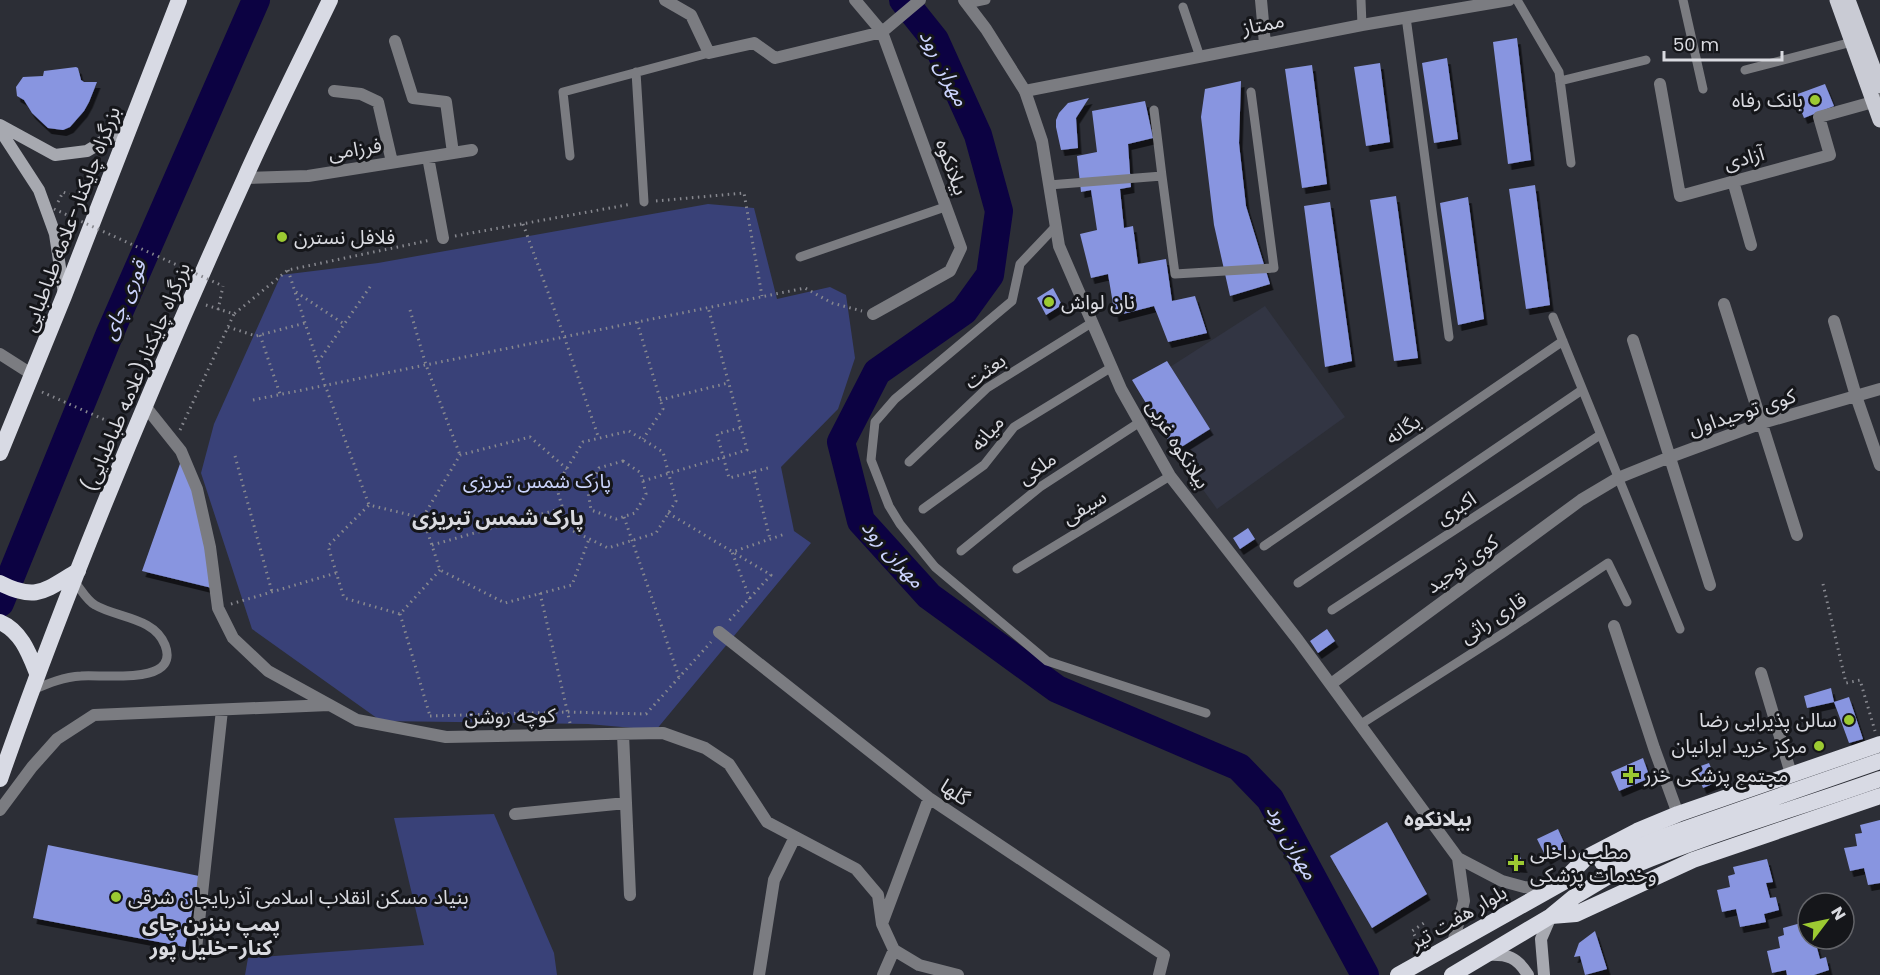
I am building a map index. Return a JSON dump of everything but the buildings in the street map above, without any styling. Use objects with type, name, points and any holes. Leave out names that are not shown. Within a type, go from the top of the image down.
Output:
[{"type":"highway","name":"بزرگراه چایکنار-علامه طباطبایی","points":[[0,453],[33,375],[179,0]]},
{"type":"highway","name":"بزرگراه چایکنار(علامه طباطبایی)","points":[[0,779],[37,673],[145,406],[244,178],[330,0]]},
{"type":"highway","points":[[0,583],[19,593],[42,592],[76,576]]},
{"type":"highway","points":[[0,622],[7,625],[26,645],[37,673]]},
{"type":"highway","points":[[1555,886],[1587,857],[1636,831],[1791,774],[1842,758],[1879,750]]},
{"type":"highway","points":[[1452,975],[1551,916],[1606,869],[1665,836],[1879,750]]},
{"type":"highway","points":[[1842,758],[1860,764],[1867,776],[1866,792],[1857,804]]},
{"type":"highway","points":[[1606,869],[1659,854],[1880,779]]},
{"type":"highway","points":[[1551,916],[1576,914],[1693,860],[1880,796]]},
{"type":"highway","name":"بلوار هفت تیر","points":[[1404,971],[1555,886],[1606,869]]},
{"type":"main road","points":[[1837,0],[1877,101],[1880,120]]},
{"type":"main road","points":[[1848,0],[1880,86]]},
{"type":"main road","points":[[0,126],[56,155],[87,151],[130,125]]},
{"type":"main road","points":[[0,130],[39,190],[55,234],[64,296]]},
{"type":"main road","points":[[1544,975],[1541,939],[1551,916]]},
{"type":"main road","points":[[1486,955],[1503,954],[1521,963],[1528,975]]},
{"type":"street","points":[[665,0],[691,15],[708,53],[754,43],[775,58],[882,32],[920,0]]},
{"type":"street","name":"بیلانکوه","points":[[855,0],[882,32],[961,248],[950,271],[873,314]]},
{"type":"street","points":[[1261,0],[1265,44]]},
{"type":"street","name":"ممتاز","points":[[1025,92],[1362,25],[1509,0]]},
{"type":"street","name":"بیلانکوه غربی","points":[[965,2],[986,29],[1025,92],[1042,141],[1059,246],[1121,389],[1170,476],[1332,684],[1458,858],[1502,881],[1524,887],[1555,886]]},
{"type":"street","points":[[395,41],[413,98],[446,102],[453,153]]},
{"type":"street","name":"آزادی","points":[[1660,84],[1680,196],[1830,155],[1819,117],[1877,101]]},
{"type":"street","points":[[334,91],[361,94],[378,102],[392,162]]},
{"type":"street","name":"فرزامی","points":[[244,178],[308,176],[472,150]]},
{"type":"street","points":[[428,157],[443,238]]},
{"type":"street","points":[[1733,181],[1751,245]]},
{"type":"street","points":[[1724,304],[1797,535]]},
{"type":"street","points":[[1834,321],[1856,396],[1880,465]]},
{"type":"street","points":[[1632,340],[1710,585]]},
{"type":"street","points":[[0,354],[33,375]]},
{"type":"street","name":"کوی توحیداول","points":[[1618,478],[1762,423],[1880,389]]},
{"type":"street","name":"کوچه روشن","points":[[145,406],[181,451],[197,489],[210,547],[218,608],[233,638],[268,671],[357,720],[446,737],[663,733],[705,748],[729,764],[767,822],[856,869],[878,895],[882,924],[894,950]]},
{"type":"street","name":"کوی توحید","points":[[1332,684],[1581,500],[1618,478]]},
{"type":"street","points":[[1614,626],[1678,814]]},
{"type":"street","name":"گلها","points":[[719,632],[929,798],[1164,955],[1160,975]]},
{"type":"street","points":[[1761,673],[1791,774]]},
{"type":"street","points":[[0,810],[32,767],[57,739],[94,715],[330,705]]},
{"type":"street","points":[[196,949],[222,710]]},
{"type":"street","points":[[623,734],[630,895]]},
{"type":"street","points":[[882,924],[929,798]]},
{"type":"street","points":[[515,814],[626,802]]},
{"type":"street","points":[[759,975],[774,880],[795,837]]},
{"type":"street","name":"بیلانکوه غربی","points":[[1454,943],[1464,902],[1458,858]]},
{"type":"street","points":[[883,975],[894,950],[919,965],[958,975]]},
{"type":"lane","points":[[965,2],[986,0]]},
{"type":"lane","points":[[1361,0],[1362,25]]},
{"type":"lane","points":[[1517,0],[1559,72],[1571,163]]},
{"type":"lane","points":[[1683,0],[1703,89]]},
{"type":"lane","points":[[1183,7],[1200,57]]},
{"type":"lane","points":[[1406,17],[1449,338]]},
{"type":"lane","points":[[1745,70],[1852,42]]},
{"type":"lane","points":[[570,156],[563,92],[708,53]]},
{"type":"lane","points":[[1560,81],[1646,60]]},
{"type":"lane","points":[[636,72],[644,202]]},
{"type":"lane","points":[[1154,110],[1175,274],[1274,268],[1251,92]]},
{"type":"lane","points":[[1049,185],[1162,176]]},
{"type":"lane","points":[[800,258],[945,207]]},
{"type":"lane","points":[[1056,226],[1020,264],[1012,301],[895,399],[875,422],[871,460],[889,506],[900,524],[935,567],[1047,661],[1206,713]]},
{"type":"lane","points":[[1553,317],[1680,629]]},
{"type":"lane","name":"بعثت","points":[[909,462],[987,388],[1092,322]]},
{"type":"lane","name":"یگانه","points":[[1264,546],[1563,341]]},
{"type":"lane","name":"میانه","points":[[923,509],[984,465],[1014,427],[1112,367]]},
{"type":"lane","points":[[1298,583],[1582,390]]},
{"type":"lane","name":"ملکی","points":[[961,551],[1040,487],[1140,422]]},
{"type":"lane","name":"اکبری","points":[[1332,610],[1600,435]]},
{"type":"lane","name":"سیفی","points":[[1017,568],[1170,476]]},
{"type":"lane","name":"قاری راثی","points":[[1361,724],[1608,563],[1627,602]]},
{"type":"lane","points":[[31,691],[58,680],[80,676],[144,675],[157,671],[164,665],[165,645],[159,636],[142,622],[92,604],[76,576]]},
{"type":"path","points":[[63,192],[99,206]]},
{"type":"path","points":[[175,442],[234,314],[288,270],[443,238],[644,202],[744,193],[762,296]]},
{"type":"path","points":[[54,209],[223,286],[218,310],[234,314]]},
{"type":"path","points":[[523,224],[599,438]]},
{"type":"path","points":[[288,270],[325,385],[369,504]]},
{"type":"path","points":[[318,362],[372,284]]},
{"type":"path","points":[[253,400],[806,288],[832,303],[873,314]]},
{"type":"path","points":[[295,291],[344,324]]},
{"type":"path","points":[[643,481],[747,450],[708,307]]},
{"type":"path","points":[[410,310],[426,364],[460,455]]},
{"type":"path","points":[[228,327],[256,336],[305,322]]},
{"type":"path","points":[[637,322],[663,409],[643,439]]},
{"type":"path","points":[[260,335],[280,394]]},
{"type":"path","points":[[660,400],[728,383]]},
{"type":"path","points":[[46,394],[117,426]]},
{"type":"path","points":[[740,428],[717,434],[729,478],[768,468]]},
{"type":"path","points":[[629,431],[663,452],[676,501],[656,533],[608,548],[569,529],[556,486],[584,442],[599,438],[629,431]]},
{"type":"path","points":[[567,469],[530,437],[460,455],[423,518],[440,570],[505,603],[572,585],[589,539]]},
{"type":"path","points":[[235,456],[272,592]]},
{"type":"path","points":[[623,461],[641,473],[646,494],[635,513],[624,517],[616,519],[591,510],[588,491],[599,468],[623,461]]},
{"type":"path","points":[[753,471],[770,539]]},
{"type":"path","points":[[369,504],[423,518]]},
{"type":"path","points":[[369,504],[328,546],[344,598],[400,614]]},
{"type":"path","points":[[432,545],[563,508]]},
{"type":"path","points":[[430,717],[567,712],[646,714],[771,575],[668,513]]},
{"type":"path","points":[[624,517],[679,677]]},
{"type":"path","points":[[732,552],[785,534]]},
{"type":"path","points":[[732,552],[750,599]]},
{"type":"path","points":[[400,614],[440,570]]},
{"type":"path","points":[[218,608],[336,573]]},
{"type":"path","points":[[1823,585],[1846,683],[1860,680],[1879,750]]},
{"type":"path","points":[[540,593],[572,735]]},
{"type":"path","points":[[400,614],[436,735]]},
{"type":"path","points":[[1413,931],[1427,921]]},
{"type":"shaded area","points":[[1265,306],[1345,417],[1217,509],[1175,451],[1210,429],[1170,367]]},
{"type":"green space","name":"پارک شمس تبریزی","points":[[708,204],[754,208],[777,299],[830,287],[846,295],[855,358],[838,409],[781,467],[794,531],[811,543],[656,730],[588,724],[381,721],[252,629],[201,473],[214,424],[281,275],[378,263]]},
{"type":"green space","points":[[494,814],[554,953],[557,975],[245,975],[248,958],[424,945],[394,818]]},
{"type":"waterway","name":"قوری چای","points":[[0,603],[110,333],[256,0]]},
{"type":"waterway","name":"مهران رود","points":[[903,0],[935,40],[978,135],[999,211],[990,275],[964,311],[877,372],[841,442],[861,521],[929,596],[1057,689],[1239,767],[1270,799],[1365,975]]},
{"type":"place","name":"بانک رفاه","points":[[1815,100]]},
{"type":"place","name":"فلافل نسترن","points":[[282,237]]},
{"type":"place","name":"نان لواش","points":[[1049,302]]},
{"type":"place","name":"سالن پذیرایی رضا","points":[[1849,720]]},
{"type":"place","name":"مرکز خرید ایرانیان","points":[[1819,746]]},
{"type":"place","name":"مجتمع پزشکی خزر","points":[[1631,775]]},
{"type":"place","name":"مطب داخلی وخدمات پزشکی","points":[[1516,863]]},
{"type":"place","name":"بنیاد مسکن انقلاب اسلامی آذربایجان شرقی","points":[[116,897]]},
{"type":"district","name":"پارک شمس تبریزی","points":[[498,518]]},
{"type":"district","name":"بیلانکوه","points":[[1438,819]]},
{"type":"district","name":"پمپ بنزین چای کنار-خلیل پور","points":[[211,936]]}]
